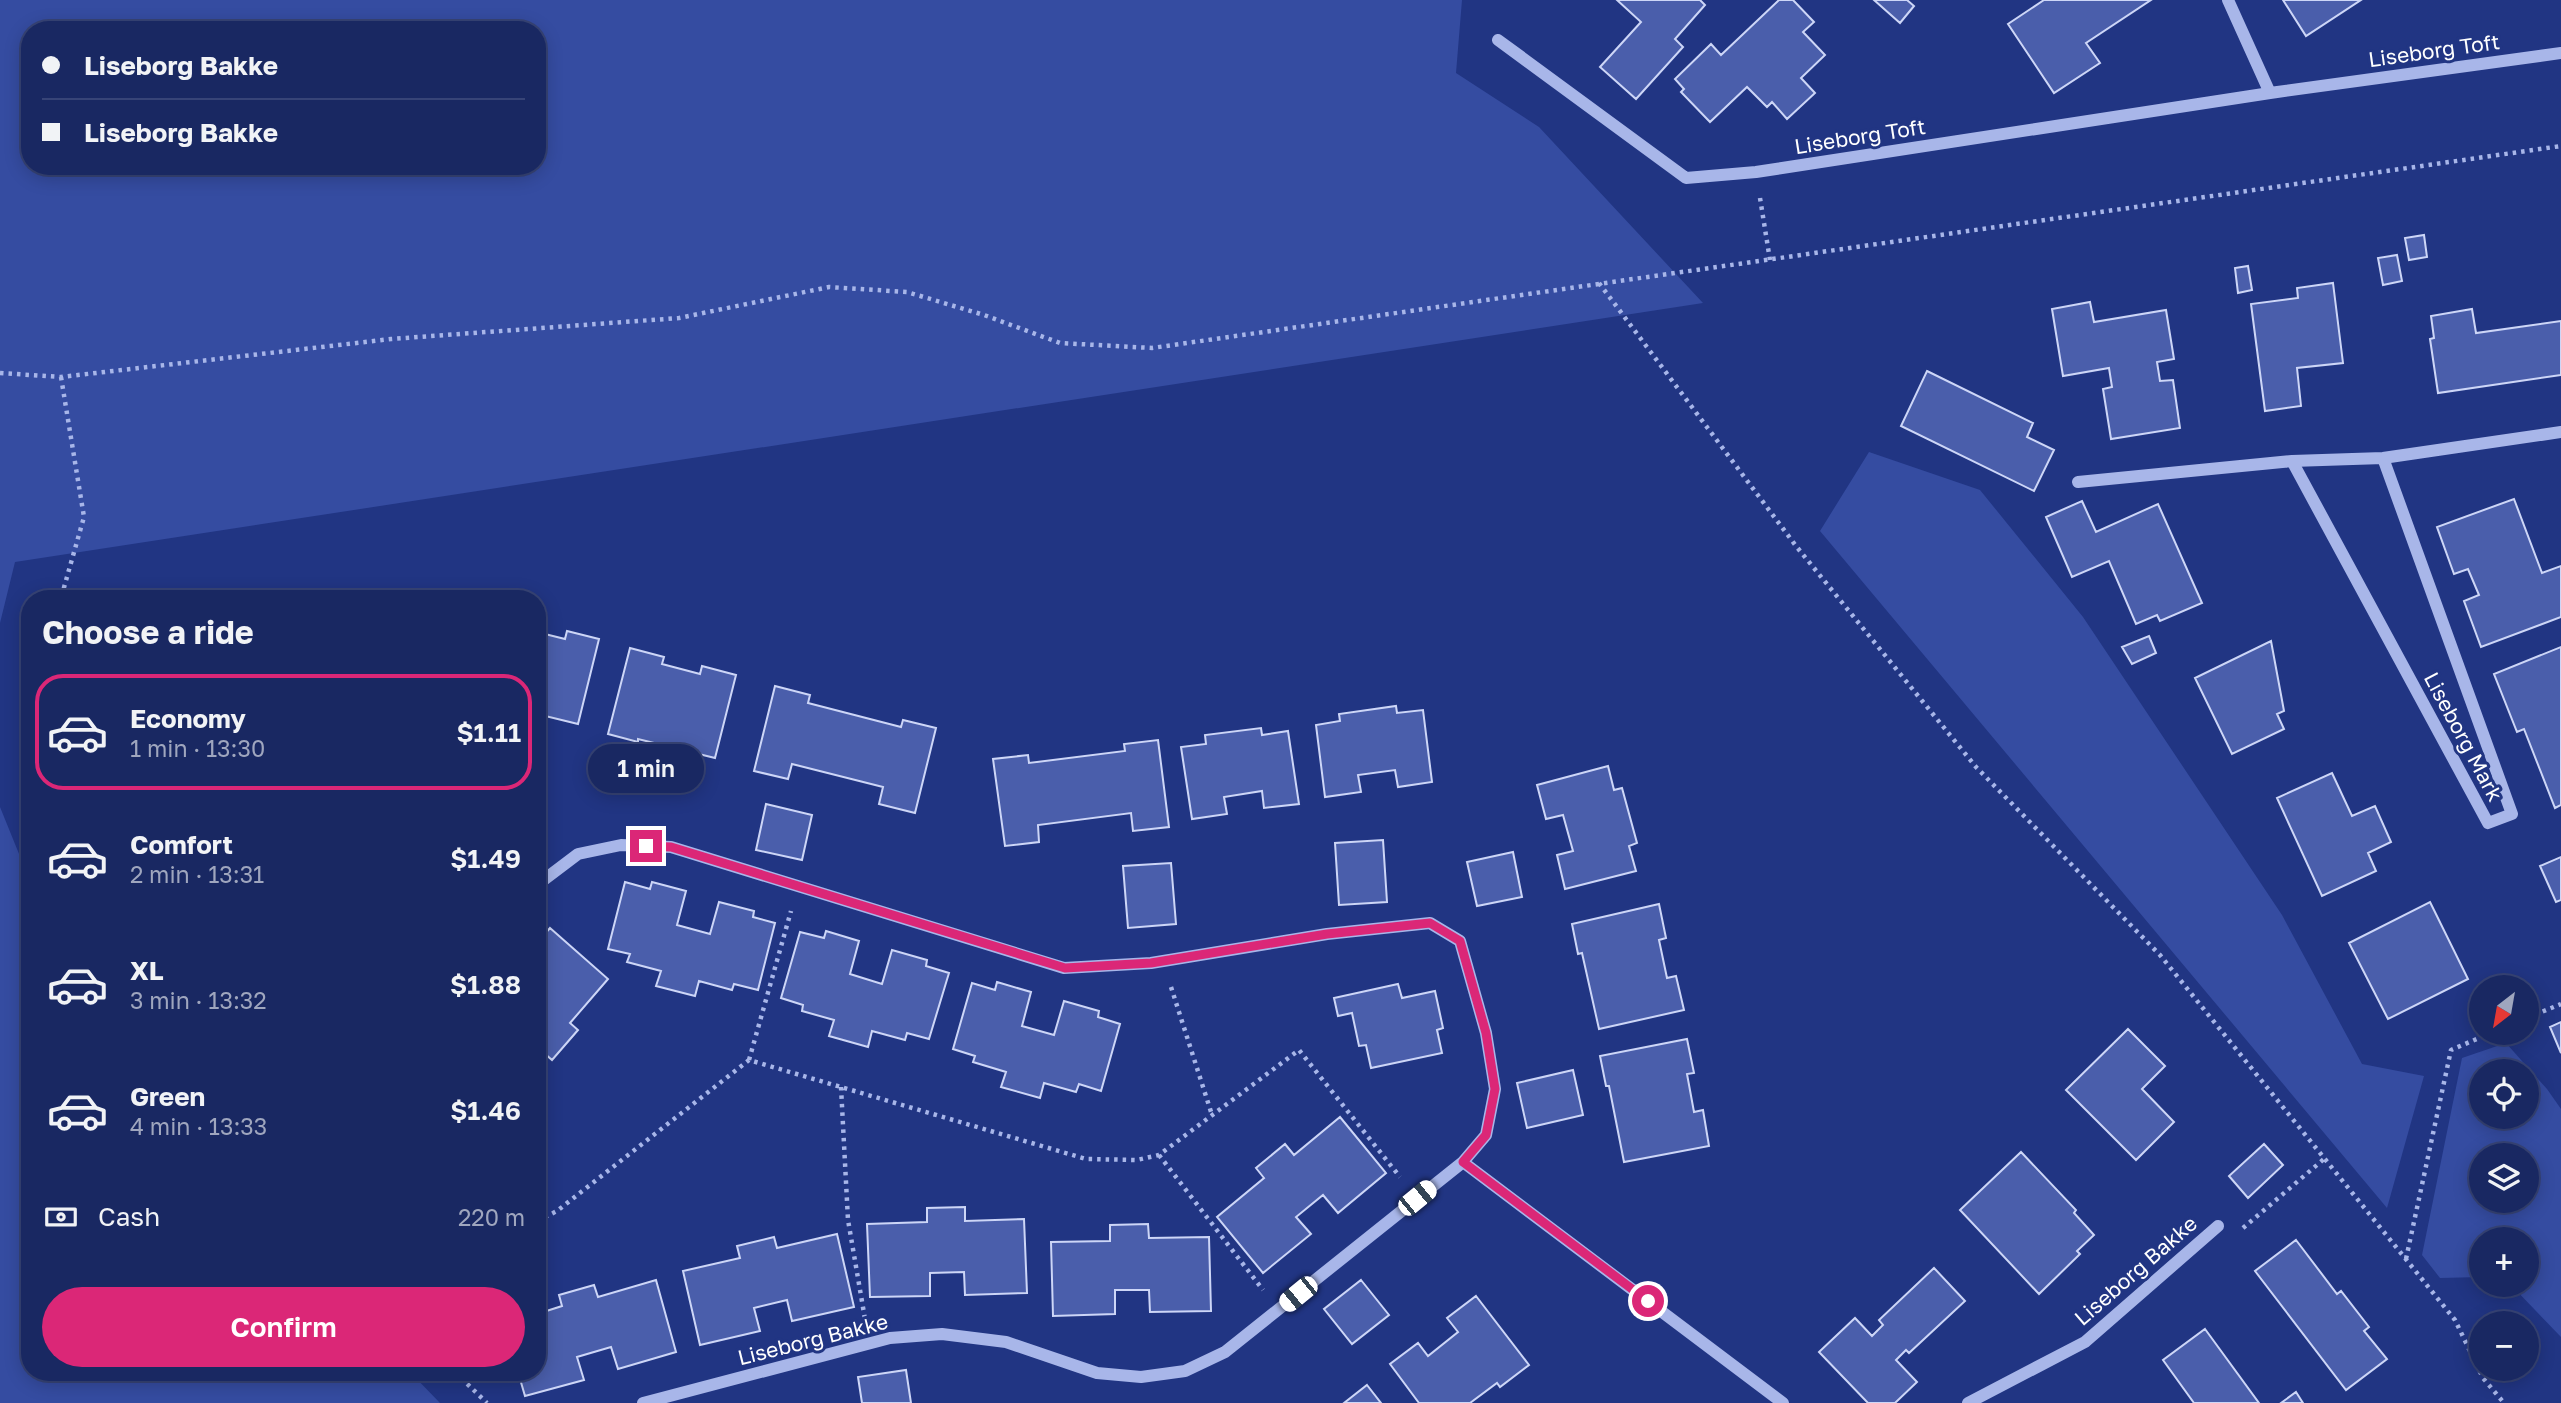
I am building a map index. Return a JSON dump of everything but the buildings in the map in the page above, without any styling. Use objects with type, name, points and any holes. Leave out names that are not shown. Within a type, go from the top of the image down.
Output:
[{"type":"street","points":[[2228,0],[2270,93]]},
{"type":"street","name":"Liseborg Toft","points":[[1498,40],[1686,178],[1756,173],[2270,93],[2561,53]]},
{"type":"street","points":[[2078,482],[2292,461],[2383,458],[2561,432]]},
{"type":"street","name":"Liseborg Mark","points":[[2292,461],[2488,823],[2512,814],[2383,458]]},
{"type":"street","name":"Liseborg Bakke","points":[[546,878],[578,854],[621,845],[671,847],[1065,968],[1151,963],[1327,934],[1430,923],[1460,941],[1486,1033],[1495,1089],[1486,1135],[1463,1162],[1225,1352],[1185,1371],[1141,1377],[1097,1373],[1006,1342],[942,1334],[890,1338],[643,1403]]},
{"type":"street","points":[[1463,1162],[1783,1403]]},
{"type":"street","name":"Liseborg Bakke","points":[[1968,1403],[2085,1342],[2218,1226]]},
{"type":"path","points":[[0,373],[61,377],[391,339],[679,318],[829,287],[907,292],[1060,343],[1152,348],[2561,146]]},
{"type":"path","points":[[1756,173],[1770,260]]},
{"type":"path","points":[[1599,284],[1796,546],[1976,767],[2160,955],[2455,1320],[2483,1378],[2504,1403]]},
{"type":"path","points":[[61,377],[85,517],[63,590]]},
{"type":"path","points":[[546,1216],[557,1211],[750,1059],[797,886]]},
{"type":"path","points":[[1162,960],[1212,1115]]},
{"type":"path","points":[[2539,1013],[2561,1004]]},
{"type":"path","points":[[2406,1260],[2451,1050],[2469,1042]]},
{"type":"path","points":[[750,1059],[1086,1159],[1138,1160],[1158,1155],[1299,1051],[1417,1198]]},
{"type":"path","points":[[841,1087],[848,1220],[869,1343]]},
{"type":"path","points":[[1158,1155],[1278,1310]]},
{"type":"path","points":[[2218,1226],[2236,1234],[2324,1159]]},
{"type":"path","points":[[464,1381],[487,1403]]},
{"type":"shaded area","points":[[0,0],[1462,0],[1456,73],[1539,127],[1703,303],[15,562],[0,623]]},
{"type":"shaded area","points":[[1869,452],[1980,490],[2083,617],[2282,915],[2362,1064],[2424,1076],[2387,1208],[1820,531]]},
{"type":"shaded area","points":[[0,807],[21,859],[21,1381],[419,1381],[440,1403],[0,1403]]},
{"type":"shaded area","points":[[2508,1045],[2520,1059],[2469,1059],[2469,1129],[2539,1129],[2539,1080],[2561,1109],[2561,1337],[2539,1311],[2523,1297],[2539,1297],[2539,1227],[2469,1227],[2469,1277],[2440,1278],[2422,1255],[2462,1058]]},
{"type":"route","points":[[646,846],[671,847],[1065,968],[1151,963],[1327,934],[1430,923],[1460,941],[1486,1033],[1495,1089],[1486,1135],[1463,1162],[1648,1301]]}]
